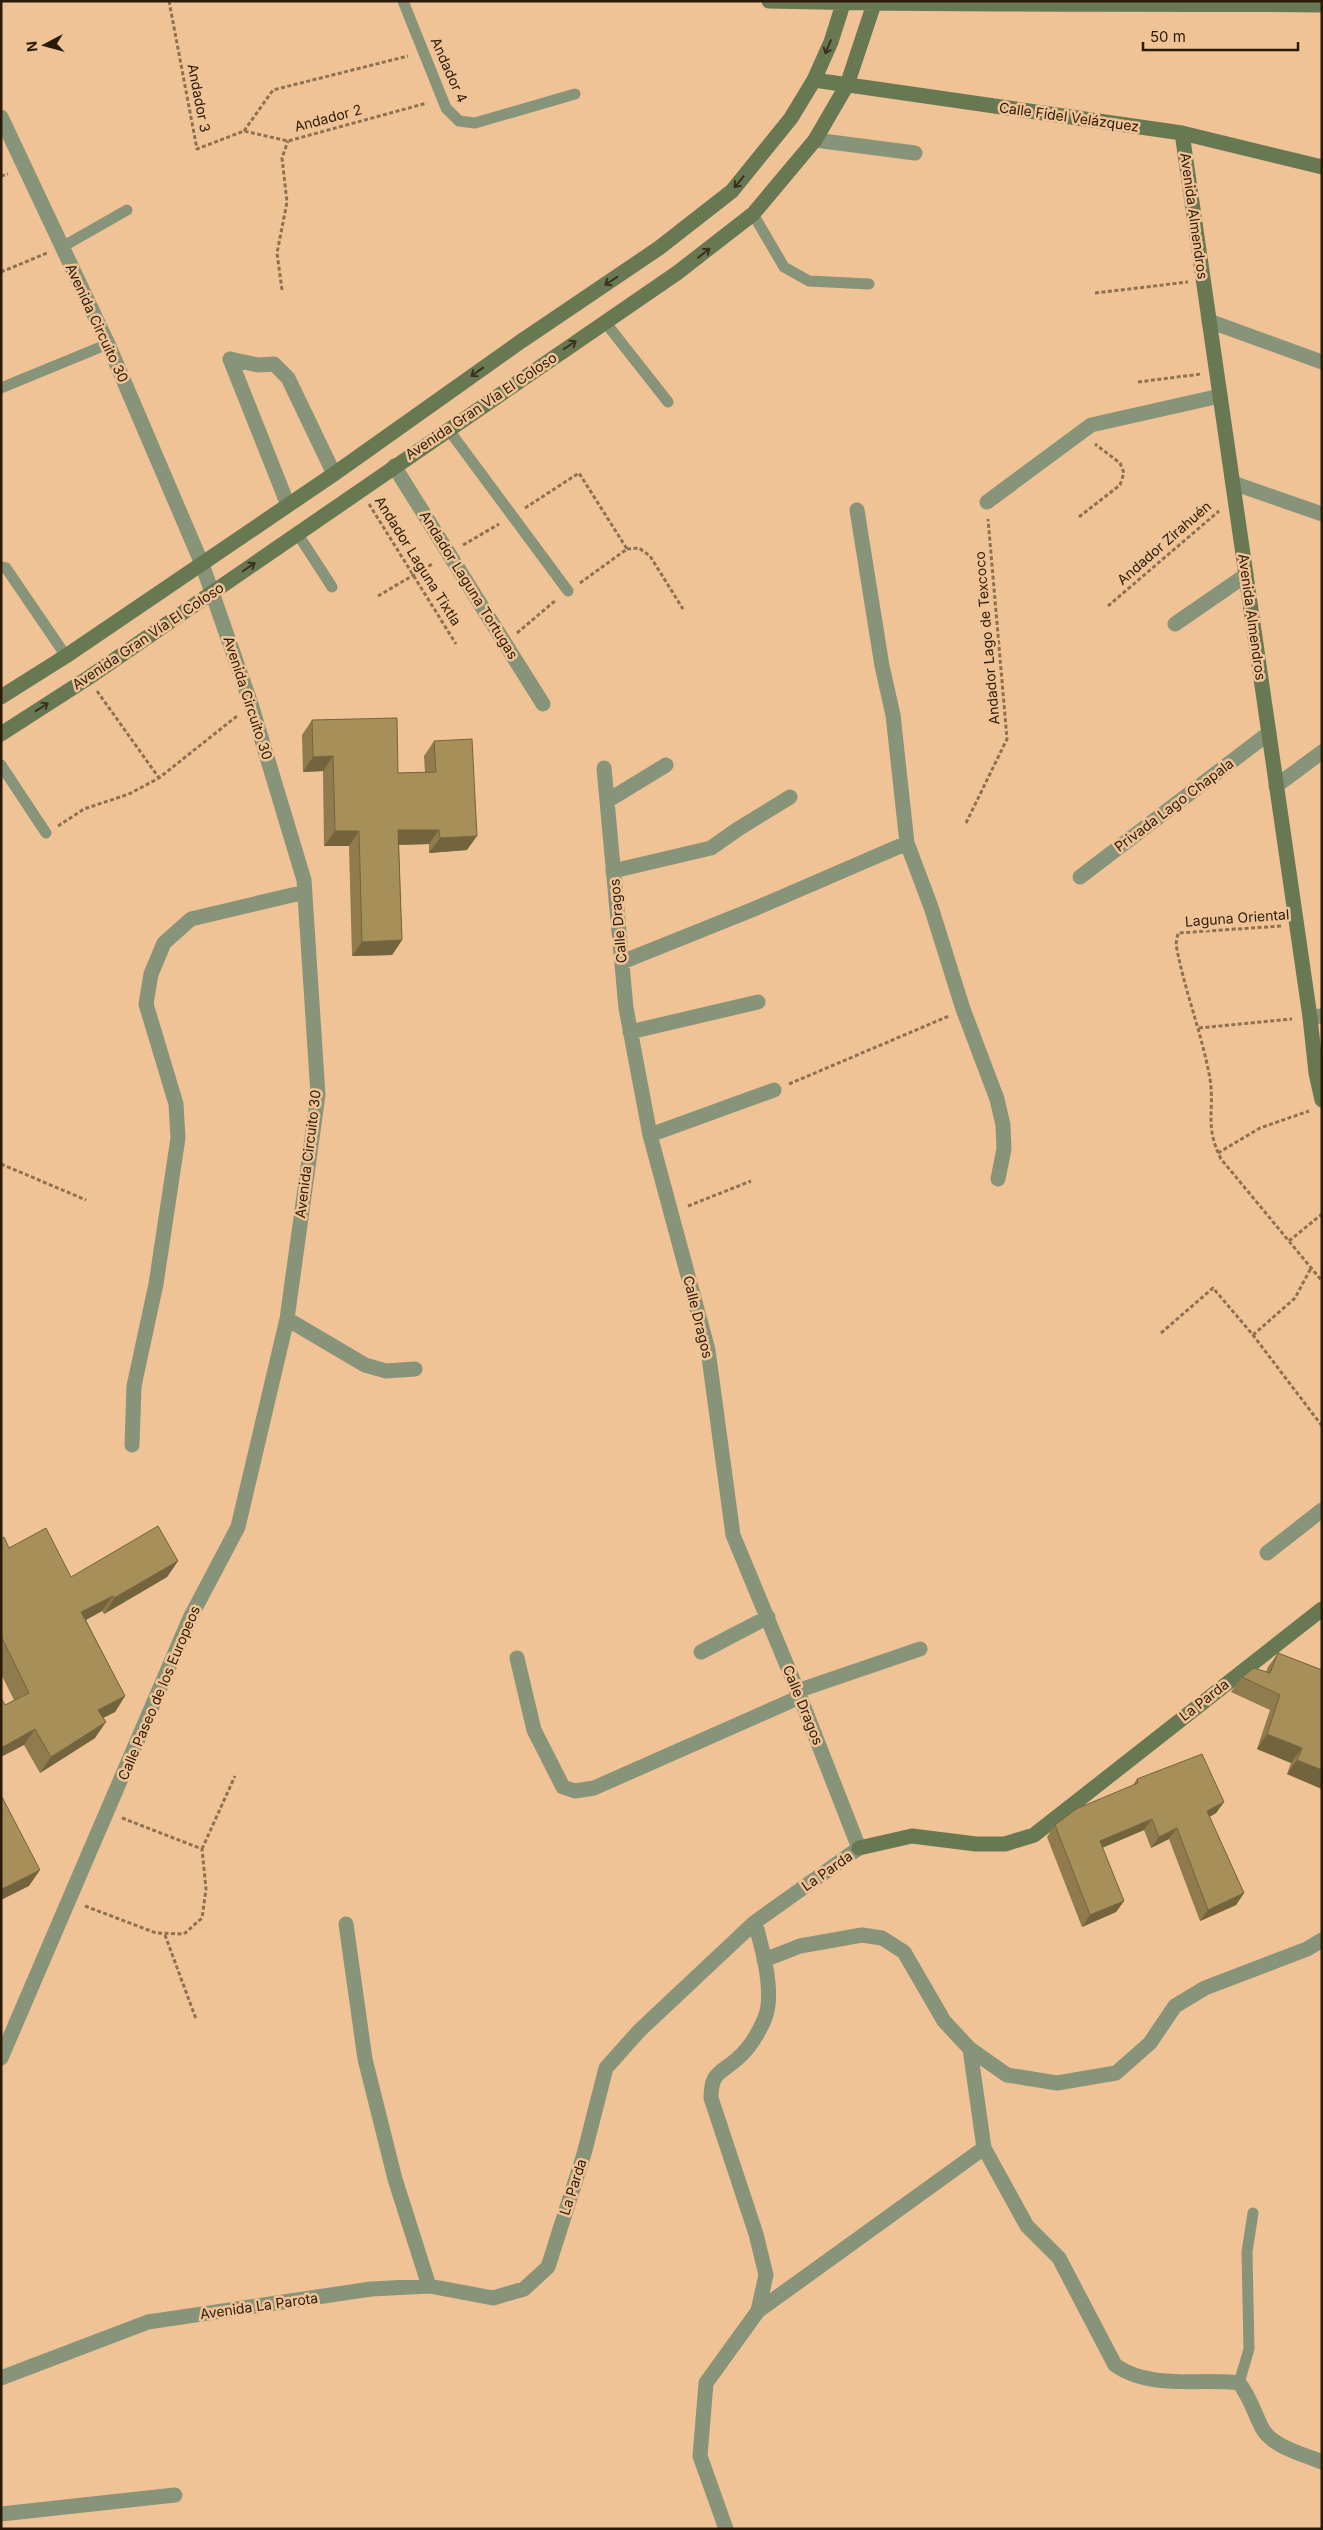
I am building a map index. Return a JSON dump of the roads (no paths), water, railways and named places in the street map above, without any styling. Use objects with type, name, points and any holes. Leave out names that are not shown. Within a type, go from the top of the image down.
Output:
[{"type":"street","points":[[769,1],[875,3],[1134,2],[1322,6]]},
{"type":"street","name":"Avenida Gran Vía El Coloso","points":[[1,697],[66,656],[288,506],[520,342],[659,248],[732,191],[791,118],[814,80],[831,42],[844,2]]},
{"type":"street","name":"Avenida Gran Vía El Coloso","points":[[1,734],[88,678],[394,466],[677,274],[754,214],[814,140],[848,85],[875,3]]},
{"type":"street","name":"Calle Fidel Velázquez","points":[[814,80],[1182,133],[1322,167]]},
{"type":"street","name":"Avenida Circuito 30","points":[[1,117],[108,344],[213,591],[251,704],[304,880],[318,1095],[287,1319]]},
{"type":"street","name":"Avenida Almendros","points":[[1182,133],[1297,925],[1316,1017],[1317,1105]]},
{"type":"street","points":[[814,140],[915,153]]},
{"type":"street","points":[[1209,321],[1322,362]]},
{"type":"street","points":[[288,506],[230,360],[274,364],[288,378],[334,474]]},
{"type":"street","points":[[987,502],[1091,425],[1220,396]]},
{"type":"street","name":"Andador Laguna Tortugas","points":[[394,466],[543,704]]},
{"type":"street","points":[[1233,490],[1322,514]]},
{"type":"street","points":[[857,510],[882,666],[893,715],[908,843],[931,907],[963,1009],[997,1099],[1003,1125],[1004,1149],[998,1180]]},
{"type":"street","points":[[1176,624],[1246,575]]},
{"type":"street","name":"Privada Lago Chapala","points":[[1080,877],[1268,733]]},
{"type":"street","points":[[1276,786],[1322,752]]},
{"type":"street","points":[[607,801],[666,765]]},
{"type":"street","name":"Calle Dragos","points":[[604,768],[630,1032],[650,1135],[708,1350],[733,1535],[799,1694],[859,1848]]},
{"type":"street","points":[[614,871],[711,848],[790,797]]},
{"type":"street","points":[[622,962],[754,909],[908,843]]},
{"type":"street","points":[[132,1445],[134,1386],[156,1284],[178,1138],[176,1104],[146,1004],[151,974],[164,943],[191,919],[304,892]]},
{"type":"street","points":[[630,1032],[758,1002]]},
{"type":"street","points":[[650,1135],[774,1090]]},
{"type":"street","points":[[287,1319],[365,1364],[386,1371],[415,1369]]},
{"type":"street","name":"Calle Paseo de los Europeos","points":[[1,2058],[190,1618],[238,1527],[287,1319]]},
{"type":"street","points":[[1267,1553],[1322,1510]]},
{"type":"street","name":"La Parda","points":[[524,2289],[548,2267],[584,2154],[606,2068],[639,2031],[755,1922],[859,1848],[912,1836],[976,1844],[1005,1844],[1034,1835],[1322,1609]]},
{"type":"street","points":[[701,1652],[768,1617]]},
{"type":"street","points":[[517,1658],[534,1730],[564,1787],[575,1791],[594,1788],[799,1694],[920,1649]]},
{"type":"street","points":[[755,1922],[764,1960],[768,1992],[765,2016],[751,2043],[737,2060],[718,2072],[711,2085],[711,2098],[756,2234],[766,2275],[758,2312]]},
{"type":"street","points":[[346,1924],[365,2059],[395,2179],[429,2286]]},
{"type":"street","points":[[764,1960],[809,1944],[862,1935],[882,1938],[904,1952],[944,2021],[970,2049],[1007,2075],[1058,2083],[1116,2073],[1150,2043],[1176,2006],[1205,1988],[1307,1949],[1322,1940]]},
{"type":"street","points":[[970,2049],[984,2148],[1027,2226],[1059,2258],[1115,2365],[1126,2373],[1143,2378],[1239,2383],[1249,2396],[1263,2430],[1277,2443],[1322,2462]]},
{"type":"street","points":[[726,2529],[700,2456],[706,2383],[758,2312],[984,2148]]},
{"type":"street","name":"Avenida La Parota","points":[[1,2378],[148,2322],[371,2289],[429,2286],[493,2298],[524,2289]]},
{"type":"street","points":[[1,2514],[176,2495]]},
{"type":"lane","name":"Andador 4","points":[[404,1],[446,108],[459,121],[475,123],[575,94]]},
{"type":"lane","points":[[62,247],[128,210]]},
{"type":"lane","points":[[754,214],[784,267],[809,281],[869,284]]},
{"type":"lane","points":[[605,322],[668,402]]},
{"type":"lane","points":[[1,388],[108,344]]},
{"type":"lane","points":[[448,429],[568,591]]},
{"type":"lane","points":[[297,533],[332,587]]},
{"type":"lane","points":[[4,568],[66,656]]},
{"type":"lane","points":[[1,765],[46,833]]},
{"type":"lane","points":[[1239,2383],[1249,2349],[1247,2252],[1253,2214]]}]
